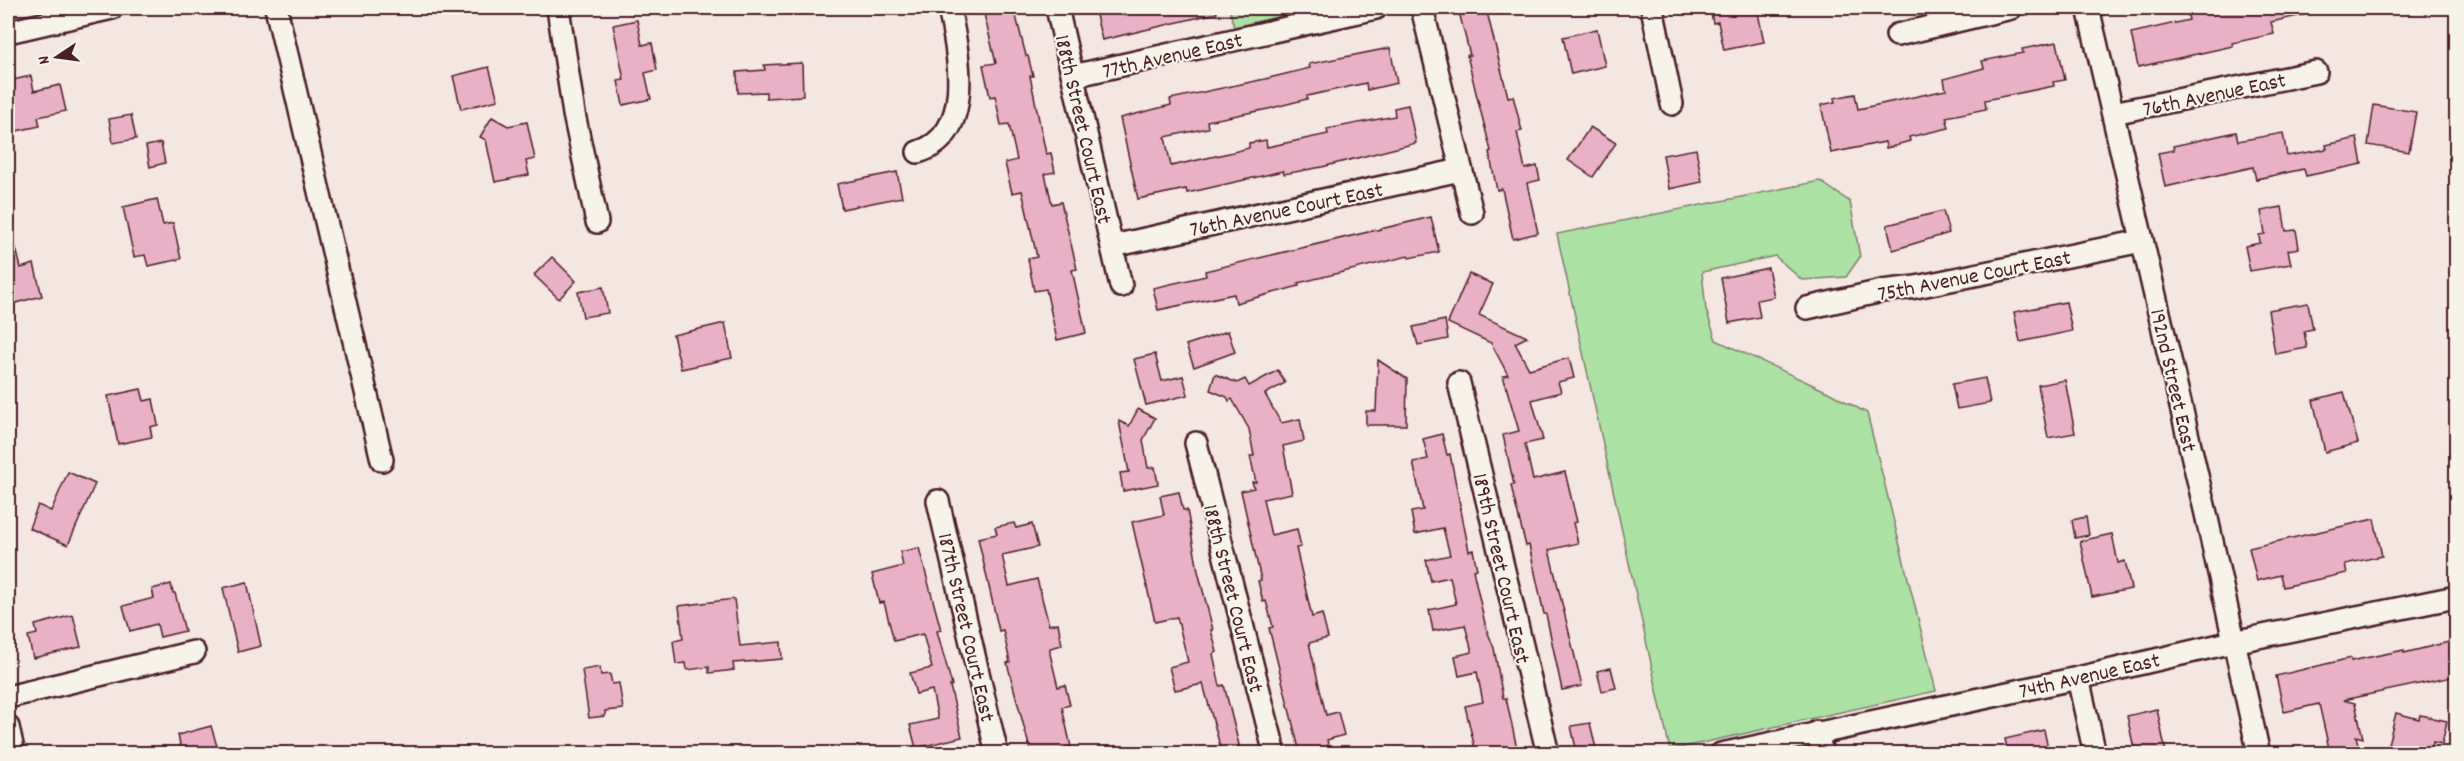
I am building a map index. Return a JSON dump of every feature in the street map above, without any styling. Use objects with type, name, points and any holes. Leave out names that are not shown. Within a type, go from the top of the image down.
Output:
[{"type":"street","points":[[8,32],[112,8]]},
{"type":"street","points":[[276,8],[382,460]]},
{"type":"street","points":[[558,8],[574,114],[597,222]]},
{"type":"street","points":[[918,152],[929,148],[946,134],[955,108],[959,88],[959,63],[949,8]]},
{"type":"street","name":"188th Street Court East","points":[[1057,8],[1121,286]]},
{"type":"street","name":"77th Avenue East","points":[[1073,76],[1376,8]]},
{"type":"street","points":[[1422,8],[1472,213]]},
{"type":"street","points":[[1653,8],[1672,104]]},
{"type":"street","points":[[1897,35],[2011,8]]},
{"type":"street","name":"192nd Street East","points":[[2088,8],[2206,514],[2259,753]]},
{"type":"street","name":"76th Avenue East","points":[[2113,114],[2316,72]]},
{"type":"street","name":"76th Avenue Court East","points":[[1113,246],[1460,170]]},
{"type":"street","name":"75th Avenue Court East","points":[[1807,308],[1882,291],[1916,287],[2142,241]]},
{"type":"street","name":"189th Street Court East","points":[[1459,383],[1548,753]]},
{"type":"street","name":"188th Street Court East","points":[[1196,442],[1275,753]]},
{"type":"street","name":"187th Street Court East","points":[[938,501],[997,753]]},
{"type":"street","name":"74th Avenue East","points":[[1722,753],[2078,678],[2233,642],[2457,597]]},
{"type":"street","points":[[8,697],[194,652]]},
{"type":"street","points":[[2078,678],[2095,753]]},
{"type":"street","points":[[8,727],[14,753]]},
{"type":"street","points":[[1817,732],[1822,753]]},
{"type":"green space","points":[[1229,8],[1292,8],[1294,13],[1234,27]]},
{"type":"green space","points":[[1820,181],[1850,202],[1860,257],[1846,277],[1802,280],[1775,256],[1702,272],[1706,310],[1716,340],[1828,392],[1867,413],[1936,691],[1670,750],[1557,234]]},
{"type":"building","points":[[1014,8],[1033,76],[1030,76],[1046,154],[1051,153],[1055,172],[1045,174],[1052,204],[1061,202],[1077,269],[1072,270],[1086,333],[1057,340],[1046,289],[1034,291],[1028,259],[1037,257],[1022,191],[1012,193],[1005,163],[1017,160],[1009,124],[1001,125],[995,96],[990,97],[983,65],[996,63],[984,14]]},
{"type":"building","points":[[1111,8],[1216,8],[1217,13],[1102,40],[1095,11]]},
{"type":"building","points":[[1458,8],[1486,8],[1508,97],[1513,96],[1522,131],[1517,132],[1525,169],[1537,166],[1540,180],[1527,183],[1538,233],[1513,239],[1502,189],[1497,190],[1489,152],[1491,151]]},
{"type":"building","points":[[1710,8],[1757,8],[1764,42],[1724,50],[1718,22],[1713,23]]},
{"type":"building","points":[[2204,8],[2307,8],[2307,14],[2271,22],[2274,34],[2232,43],[2233,46],[2138,67],[2131,33],[2189,20],[2187,11]]},
{"type":"building","points":[[637,20],[642,45],[652,43],[657,70],[645,73],[651,99],[623,105],[618,81],[624,80],[613,25]]},
{"type":"building","points":[[1597,29],[1605,66],[1571,74],[1563,37]]},
{"type":"building","points":[[2057,42],[2065,80],[2053,82],[2054,86],[1985,100],[1986,109],[1946,117],[1949,128],[1909,137],[1910,141],[1899,145],[1886,148],[1885,142],[1831,153],[1821,105],[1835,102],[1834,98],[1855,94],[1858,109],[1946,90],[1944,79],[1984,68],[1982,61],[2023,53],[2022,49]]},
{"type":"building","points":[[1390,48],[1397,83],[1367,90],[1366,83],[1307,96],[1307,99],[1268,109],[1207,121],[1208,128],[1165,137],[1171,166],[1249,148],[1249,143],[1266,140],[1267,147],[1328,134],[1327,129],[1395,116],[1394,108],[1408,105],[1416,143],[1322,167],[1284,174],[1283,171],[1187,193],[1186,189],[1138,199],[1120,118],[1171,105],[1170,99],[1310,68],[1309,64]]},
{"type":"building","points":[[802,63],[803,96],[766,98],[766,92],[738,93],[737,72],[765,70],[764,65]]},
{"type":"building","points":[[489,67],[498,100],[461,109],[453,76]]},
{"type":"building","points":[[31,76],[34,91],[60,85],[66,111],[38,117],[40,126],[16,131],[8,81]]},
{"type":"building","points":[[2374,105],[2416,112],[2409,152],[2368,145]]},
{"type":"building","points":[[131,115],[136,139],[113,143],[109,119]]},
{"type":"building","points":[[492,117],[508,126],[527,122],[535,159],[526,161],[529,175],[495,182],[486,140],[480,137]]},
{"type":"building","points":[[1590,127],[1616,143],[1593,177],[1568,160]]},
{"type":"building","points":[[2236,132],[2238,141],[2283,133],[2287,156],[2327,149],[2326,145],[2357,138],[2362,164],[2306,176],[2304,169],[2256,179],[2253,167],[2165,187],[2158,153],[2174,150],[2173,146]]},
{"type":"building","points":[[161,143],[165,163],[150,167],[146,146]]},
{"type":"building","points":[[1696,149],[1702,182],[1669,189],[1663,155]]},
{"type":"building","points":[[897,172],[902,197],[842,209],[837,184]]},
{"type":"building","points":[[157,199],[163,225],[173,223],[181,259],[148,266],[145,255],[134,257],[123,207]]},
{"type":"building","points":[[2282,207],[2286,231],[2296,230],[2299,248],[2288,250],[2291,264],[2250,271],[2245,246],[2260,243],[2259,235],[2265,234],[2261,211]]},
{"type":"building","points":[[1943,211],[1949,233],[1893,250],[1887,225]]},
{"type":"building","points":[[1431,217],[1439,252],[1409,258],[1408,256],[1298,283],[1299,286],[1236,303],[1234,294],[1158,310],[1153,288],[1206,276],[1205,271]]},
{"type":"building","points":[[13,236],[21,268],[34,264],[42,296],[8,305],[8,237]]},
{"type":"building","points":[[552,257],[576,281],[559,299],[534,275]]},
{"type":"building","points":[[1768,268],[1774,297],[1757,300],[1760,317],[1729,323],[1721,278]]},
{"type":"building","points":[[1469,274],[1493,284],[1479,315],[1527,337],[1515,343],[1529,369],[1569,358],[1574,378],[1558,382],[1561,392],[1532,400],[1543,440],[1525,444],[1533,480],[1565,472],[1577,522],[1573,523],[1578,543],[1549,550],[1582,686],[1562,690],[1529,545],[1526,546],[1514,499],[1511,485],[1514,485],[1503,435],[1519,431],[1503,376],[1508,375],[1491,343],[1448,323]]},
{"type":"building","points":[[603,287],[608,313],[583,317],[578,292]]},
{"type":"building","points":[[2066,302],[2072,331],[2020,342],[2014,312]]},
{"type":"building","points":[[2308,303],[2313,329],[2304,331],[2307,348],[2275,354],[2268,310]]},
{"type":"building","points":[[1445,320],[1448,339],[1418,345],[1413,327]]},
{"type":"building","points":[[725,323],[732,358],[681,369],[673,335]]},
{"type":"building","points":[[1228,331],[1235,352],[1194,367],[1186,345]]},
{"type":"building","points":[[1155,354],[1162,381],[1183,376],[1188,395],[1146,405],[1134,359]]},
{"type":"building","points":[[1378,360],[1407,379],[1406,425],[1366,425],[1366,411],[1376,411]]},
{"type":"building","points":[[1278,370],[1285,383],[1265,394],[1281,423],[1300,419],[1304,441],[1283,446],[1292,493],[1263,499],[1271,535],[1297,529],[1301,547],[1296,548],[1312,617],[1322,614],[1328,638],[1309,643],[1326,715],[1338,712],[1344,735],[1327,740],[1330,753],[1300,753],[1269,628],[1273,627],[1258,581],[1261,580],[1241,491],[1254,488],[1252,482],[1256,482],[1250,456],[1254,456],[1249,429],[1232,399],[1229,401],[1227,397],[1210,390],[1215,374],[1237,383],[1245,379],[1249,386]]},
{"type":"building","points":[[1985,378],[1990,403],[1957,409],[1952,384]]},
{"type":"building","points":[[2065,380],[2075,433],[2048,438],[2038,385]]},
{"type":"building","points":[[141,389],[144,401],[153,399],[158,425],[150,427],[152,437],[118,444],[108,396]]},
{"type":"building","points":[[2344,392],[2358,443],[2325,452],[2313,400]]},
{"type":"building","points":[[1138,409],[1155,418],[1143,440],[1148,468],[1155,467],[1158,484],[1123,491],[1120,473],[1129,472],[1119,421],[1129,426]]},
{"type":"building","points":[[1442,434],[1447,455],[1450,454],[1469,551],[1473,550],[1477,569],[1473,570],[1518,753],[1476,753],[1465,706],[1483,702],[1477,672],[1459,676],[1455,656],[1472,652],[1465,625],[1433,631],[1429,610],[1456,604],[1450,577],[1431,581],[1426,560],[1450,555],[1443,528],[1415,534],[1411,512],[1423,510],[1413,462],[1428,459],[1423,439]]},
{"type":"building","points":[[68,472],[95,484],[68,545],[29,528],[38,505],[51,511]]},
{"type":"building","points":[[1179,492],[1183,510],[1187,510],[1198,571],[1213,630],[1211,630],[1217,652],[1213,654],[1220,686],[1224,685],[1240,749],[1222,753],[1203,684],[1175,690],[1169,667],[1188,662],[1177,617],[1155,622],[1132,522],[1164,515],[1160,496]]},
{"type":"building","points":[[2086,517],[2089,535],[2075,538],[2072,520]]},
{"type":"building","points":[[2374,519],[2382,556],[2345,564],[2347,573],[2283,587],[2280,575],[2257,581],[2249,548]]},
{"type":"building","points":[[1014,523],[1016,528],[1032,524],[1038,547],[1002,555],[1009,586],[1037,579],[1049,625],[1058,623],[1062,645],[1050,648],[1050,654],[1058,687],[1065,685],[1070,705],[1062,707],[1071,747],[1044,753],[1031,753],[1007,663],[1010,662],[1003,630],[999,631],[978,538],[997,534],[995,527]]},
{"type":"building","points":[[2112,534],[2118,563],[2125,561],[2131,589],[2092,597],[2080,541]]},
{"type":"building","points":[[919,548],[941,630],[937,631],[952,685],[950,686],[962,737],[916,748],[910,725],[938,719],[932,690],[916,694],[910,673],[932,668],[923,634],[894,641],[884,602],[879,603],[872,574],[903,566],[900,552]]},
{"type":"building","points":[[247,582],[261,646],[238,652],[223,588]]},
{"type":"building","points":[[171,584],[185,631],[160,637],[157,624],[130,631],[123,606],[154,598],[152,589]]},
{"type":"building","points":[[734,599],[740,646],[781,642],[782,659],[733,663],[734,670],[709,673],[709,667],[687,670],[686,663],[676,664],[673,641],[683,639],[679,606]]},
{"type":"building","points":[[73,615],[81,647],[33,658],[28,636],[37,634],[35,625]]},
{"type":"building","points":[[2457,640],[2457,676],[2343,700],[2355,703],[2363,738],[2356,736],[2360,753],[2330,753],[2319,704],[2284,712],[2276,676],[2351,658],[2351,661],[2404,650],[2404,653]]},
{"type":"building","points":[[600,667],[601,675],[610,674],[612,684],[619,683],[623,709],[605,711],[605,716],[589,718],[582,670]]},
{"type":"building","points":[[1611,668],[1616,688],[1602,691],[1597,671]]},
{"type":"building","points":[[2157,709],[2166,753],[2135,753],[2127,716]]},
{"type":"building","points":[[2396,713],[2419,719],[2420,715],[2447,721],[2442,744],[2433,742],[2431,753],[2388,744]]},
{"type":"building","points":[[1590,723],[1597,753],[1577,753],[1571,726]]},
{"type":"building","points":[[211,726],[219,753],[182,753],[178,735]]},
{"type":"building","points":[[2044,730],[2049,753],[2008,753],[2005,739]]}]
